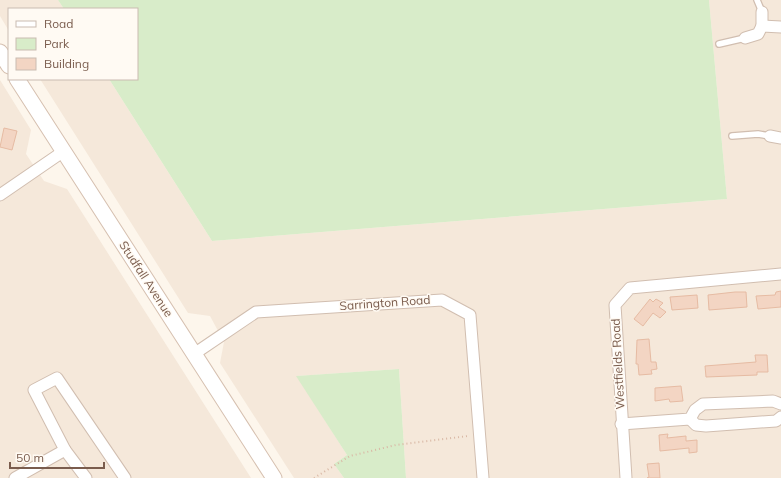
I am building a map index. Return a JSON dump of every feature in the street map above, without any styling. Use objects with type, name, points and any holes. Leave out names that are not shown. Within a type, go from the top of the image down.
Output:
[{"type":"street","points":[[745,38],[758,34],[762,26],[762,12]]},
{"type":"street","points":[[762,26],[781,27]]},
{"type":"street","points":[[0,52],[8,64]]},
{"type":"street","name":"Studfall Avenue","points":[[18,80],[274,478]]},
{"type":"street","points":[[770,136],[781,138]]},
{"type":"street","points":[[0,195],[64,151]]},
{"type":"street","name":"Westfields Road","points":[[626,478],[621,424],[615,305],[630,288],[781,274]]},
{"type":"street","name":"Sarrington Road","points":[[194,354],[256,312],[442,300],[470,315],[483,478]]},
{"type":"street","points":[[86,478],[65,450],[34,390],[57,378],[124,478]]},
{"type":"street","points":[[690,419],[695,410],[703,404],[772,401],[781,404]]},
{"type":"street","points":[[621,424],[690,419],[696,425],[706,426],[776,422],[781,417]]},
{"type":"street","points":[[15,478],[65,450]]},
{"type":"lane","points":[[757,0],[762,12]]},
{"type":"lane","points":[[719,44],[745,38]]},
{"type":"lane","points":[[732,136],[758,134],[770,136]]},
{"type":"path","points":[[314,478],[350,456],[396,444],[479,435]]},
{"type":"shaded area","points":[[0,0],[58,0],[63,8],[8,8],[8,29],[0,16]]},
{"type":"shaded area","points":[[709,0],[781,0],[781,478],[406,478],[399,369],[297,376],[347,455],[334,464],[344,478],[294,478],[220,363],[224,342],[210,316],[188,313],[41,80],[110,80],[212,241],[727,199]]},
{"type":"shaded area","points":[[0,80],[31,130],[26,154],[44,181],[67,189],[251,478],[0,478]]},
{"type":"green space","points":[[58,0],[709,0],[727,199],[212,241],[110,80],[138,80],[138,8],[63,8]]},
{"type":"green space","points":[[399,369],[406,478],[344,478],[334,464],[347,455],[296,376]]},
{"type":"building","points":[[4,128],[17,131],[12,150],[0,147]]},
{"type":"building","points":[[781,291],[781,307],[758,309],[756,296],[775,295],[776,292]]},
{"type":"building","points":[[746,292],[747,307],[709,310],[708,295]]},
{"type":"building","points":[[697,295],[698,308],[672,310],[670,297]]},
{"type":"building","points":[[650,299],[653,302],[656,299],[663,303],[659,307],[666,312],[660,318],[653,313],[643,326],[634,319]]},
{"type":"building","points":[[649,339],[651,362],[656,362],[657,369],[651,370],[652,374],[639,375],[638,364],[636,364],[637,340]]},
{"type":"building","points":[[755,355],[767,355],[768,372],[757,372],[757,375],[706,377],[705,366],[756,362]]},
{"type":"building","points":[[681,386],[683,401],[670,402],[669,399],[655,401],[655,388]]},
{"type":"building","points":[[668,434],[667,438],[686,436],[686,441],[697,440],[697,452],[689,453],[689,448],[660,451],[659,435]]},
{"type":"building","points":[[659,463],[660,478],[647,478],[649,477],[647,464]]}]
